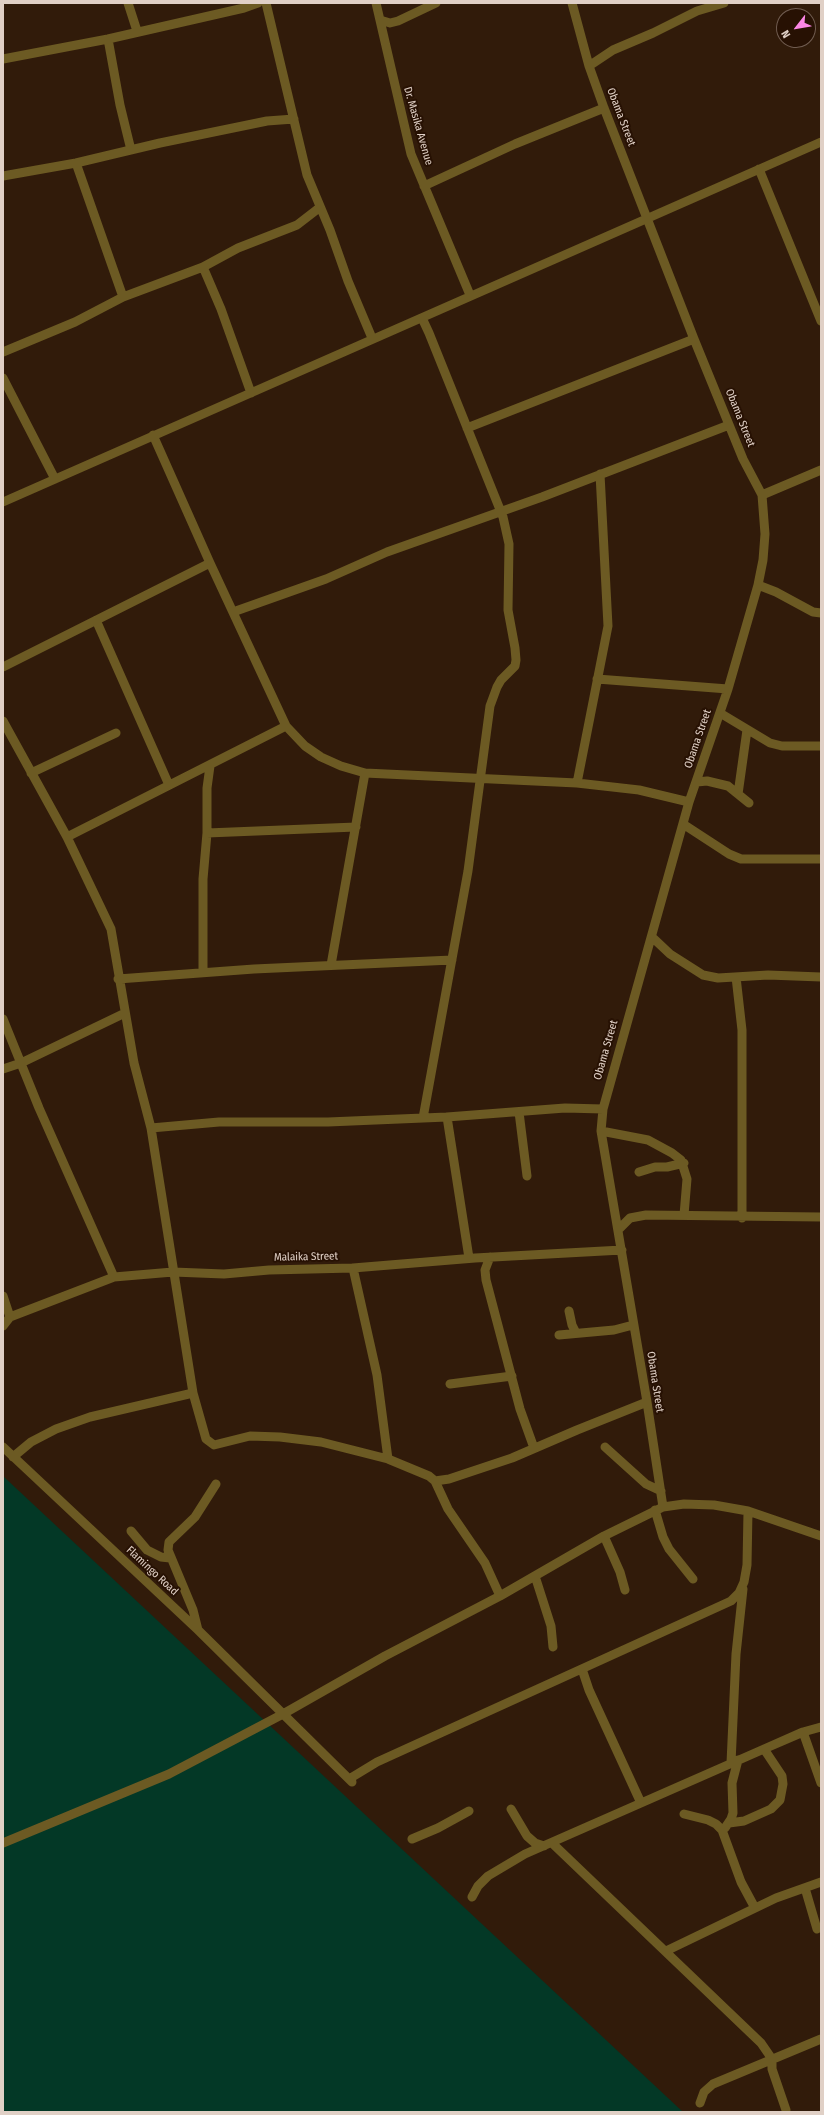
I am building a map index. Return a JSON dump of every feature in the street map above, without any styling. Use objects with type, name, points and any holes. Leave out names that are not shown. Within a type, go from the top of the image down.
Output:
[{"type":"street","points":[[128,3],[137,31]]},
{"type":"street","points":[[3,59],[108,39],[137,31],[236,10],[258,3]]},
{"type":"street","points":[[266,3],[307,175],[372,338]]},
{"type":"street","name":"Dr. Masika Avenue","points":[[376,3],[412,154],[470,295]]},
{"type":"street","points":[[380,20],[390,23],[398,21],[436,3]]},
{"type":"street","name":"Obama Street","points":[[572,3],[589,66],[604,108],[729,425],[743,459],[762,495],[765,534],[763,560],[758,585],[728,689],[689,802],[603,1109],[601,1131],[661,1491],[659,1508],[663,1537],[669,1549],[693,1579]]},
{"type":"street","points":[[589,66],[613,50],[653,33],[696,7],[724,3]]},
{"type":"street","points":[[108,39],[120,106],[131,150]]},
{"type":"street","points":[[424,186],[515,144],[604,108]]},
{"type":"street","points":[[3,176],[76,163],[267,121],[294,119]]},
{"type":"street","points":[[3,502],[372,338],[422,318],[470,295],[821,142]]},
{"type":"street","points":[[76,163],[123,297]]},
{"type":"street","points":[[759,169],[821,321]]},
{"type":"street","points":[[3,352],[75,322],[123,297],[203,268],[238,248],[297,225],[320,208]]},
{"type":"street","points":[[203,268],[221,309],[251,393]]},
{"type":"street","points":[[422,318],[502,510],[508,544],[508,610],[516,660],[515,666],[501,680],[497,687],[490,706],[482,778],[468,871],[424,1118]]},
{"type":"street","points":[[467,428],[694,339]]},
{"type":"street","points":[[3,378],[55,480]]},
{"type":"street","points":[[233,612],[729,425]]},
{"type":"street","points":[[153,435],[210,563],[286,726],[305,746],[321,757],[341,766],[365,772],[577,783],[639,790],[689,802]]},
{"type":"street","points":[[762,495],[821,470]]},
{"type":"street","points":[[577,783],[608,626],[600,474]]},
{"type":"street","points":[[3,667],[210,563]]},
{"type":"street","points":[[758,585],[776,592],[806,609],[821,613]]},
{"type":"street","points":[[96,620],[169,785]]},
{"type":"street","points":[[597,679],[728,689]]},
{"type":"street","points":[[720,713],[770,743],[782,746],[821,746]]},
{"type":"street","points":[[3,721],[67,837],[111,929],[118,979],[134,1064],[151,1128],[193,1393],[206,1439],[214,1445],[237,1438],[280,1437],[321,1442],[388,1459],[421,1472],[435,1481],[448,1509],[485,1564],[500,1596]]},
{"type":"street","points":[[67,837],[169,785],[210,766],[286,726]]},
{"type":"street","points":[[738,794],[747,730]]},
{"type":"street","points":[[31,773],[116,733]]},
{"type":"street","points":[[203,972],[203,879],[207,833],[207,788],[210,766]]},
{"type":"street","points":[[331,965],[365,772]]},
{"type":"street","points":[[697,782],[721,783],[728,786],[749,803]]},
{"type":"street","points":[[684,824],[728,854],[741,859],[821,859]]},
{"type":"street","points":[[207,833],[356,827]]},
{"type":"street","points":[[652,937],[670,954],[703,975],[718,978],[768,975],[821,977]]},
{"type":"street","points":[[118,979],[203,972],[452,960]]},
{"type":"street","points":[[736,977],[742,1030],[742,1218]]},
{"type":"street","points":[[3,1070],[21,1063],[125,1013]]},
{"type":"street","points":[[3,1019],[114,1277]]},
{"type":"street","points":[[151,1128],[219,1122],[328,1122],[447,1118],[565,1108],[603,1109]]},
{"type":"street","points":[[519,1112],[527,1176]]},
{"type":"street","points":[[447,1118],[472,1258],[485,1270],[520,1409],[534,1448]]},
{"type":"street","points":[[601,1131],[648,1140],[672,1153],[684,1163],[687,1179],[684,1215]]},
{"type":"street","points":[[640,1172],[655,1167],[667,1167],[684,1163]]},
{"type":"street","points":[[614,1210],[630,1218]]},
{"type":"street","points":[[618,1230],[630,1218],[646,1215],[742,1218],[821,1217]]},
{"type":"street","name":"Malaika Street","points":[[10,1317],[114,1277],[174,1272],[224,1274],[269,1270],[353,1268],[472,1258],[622,1250]]},
{"type":"street","points":[[485,1270],[490,1257]]},
{"type":"street","points":[[353,1268],[377,1375],[388,1459]]},
{"type":"street","points":[[3,1296],[10,1317],[3,1326]]},
{"type":"street","points":[[569,1311],[572,1325],[576,1333]]},
{"type":"street","points":[[559,1335],[614,1330],[633,1325]]},
{"type":"street","points":[[450,1384],[512,1376]]},
{"type":"street","points":[[13,1457],[31,1442],[50,1432],[90,1417],[193,1393]]},
{"type":"street","points":[[435,1481],[512,1458],[647,1402]]},
{"type":"street","name":"Flamingo Road","points":[[3,1447],[198,1630],[350,1780],[377,1762],[582,1669]]},
{"type":"street","points":[[605,1447],[640,1480],[661,1491]]},
{"type":"street","points":[[198,1630],[193,1610],[170,1558],[168,1550],[169,1542],[196,1517],[216,1484]]},
{"type":"street","points":[[3,1843],[169,1774],[283,1714],[385,1656],[500,1596],[604,1536],[659,1508],[684,1504],[714,1505],[748,1512],[821,1536]]},
{"type":"street","points":[[748,1512],[747,1565],[743,1587],[736,1654],[734,1762],[732,1783],[733,1813],[726,1827],[741,1882],[755,1908]]},
{"type":"street","points":[[131,1531],[147,1550],[161,1557],[170,1558]]},
{"type":"street","points":[[604,1536],[620,1572],[624,1590]]},
{"type":"street","points":[[535,1576],[551,1626],[553,1648]]},
{"type":"street","points":[[641,1802],[589,1690],[582,1669],[731,1601],[743,1587]]},
{"type":"street","points":[[472,1897],[478,1886],[497,1870],[525,1854],[764,1748],[803,1732],[821,1727]]},
{"type":"street","points":[[803,1732],[821,1783]]},
{"type":"street","points":[[684,1814],[708,1820],[726,1827],[771,1809],[780,1800],[783,1784],[782,1776],[764,1748]]},
{"type":"street","points":[[511,1809],[527,1836],[535,1843],[548,1845],[587,1878],[746,2027],[772,2059],[772,2069],[786,2110]]},
{"type":"street","points":[[412,1839],[438,1828],[469,1811]]},
{"type":"street","points":[[666,1951],[776,1898],[821,1882]]},
{"type":"street","points":[[805,1888],[817,1929]]},
{"type":"street","points":[[700,2103],[704,2092],[713,2084],[821,2039]]},
{"type":"green space","points":[[3,1476],[683,2112],[3,2112]]}]
